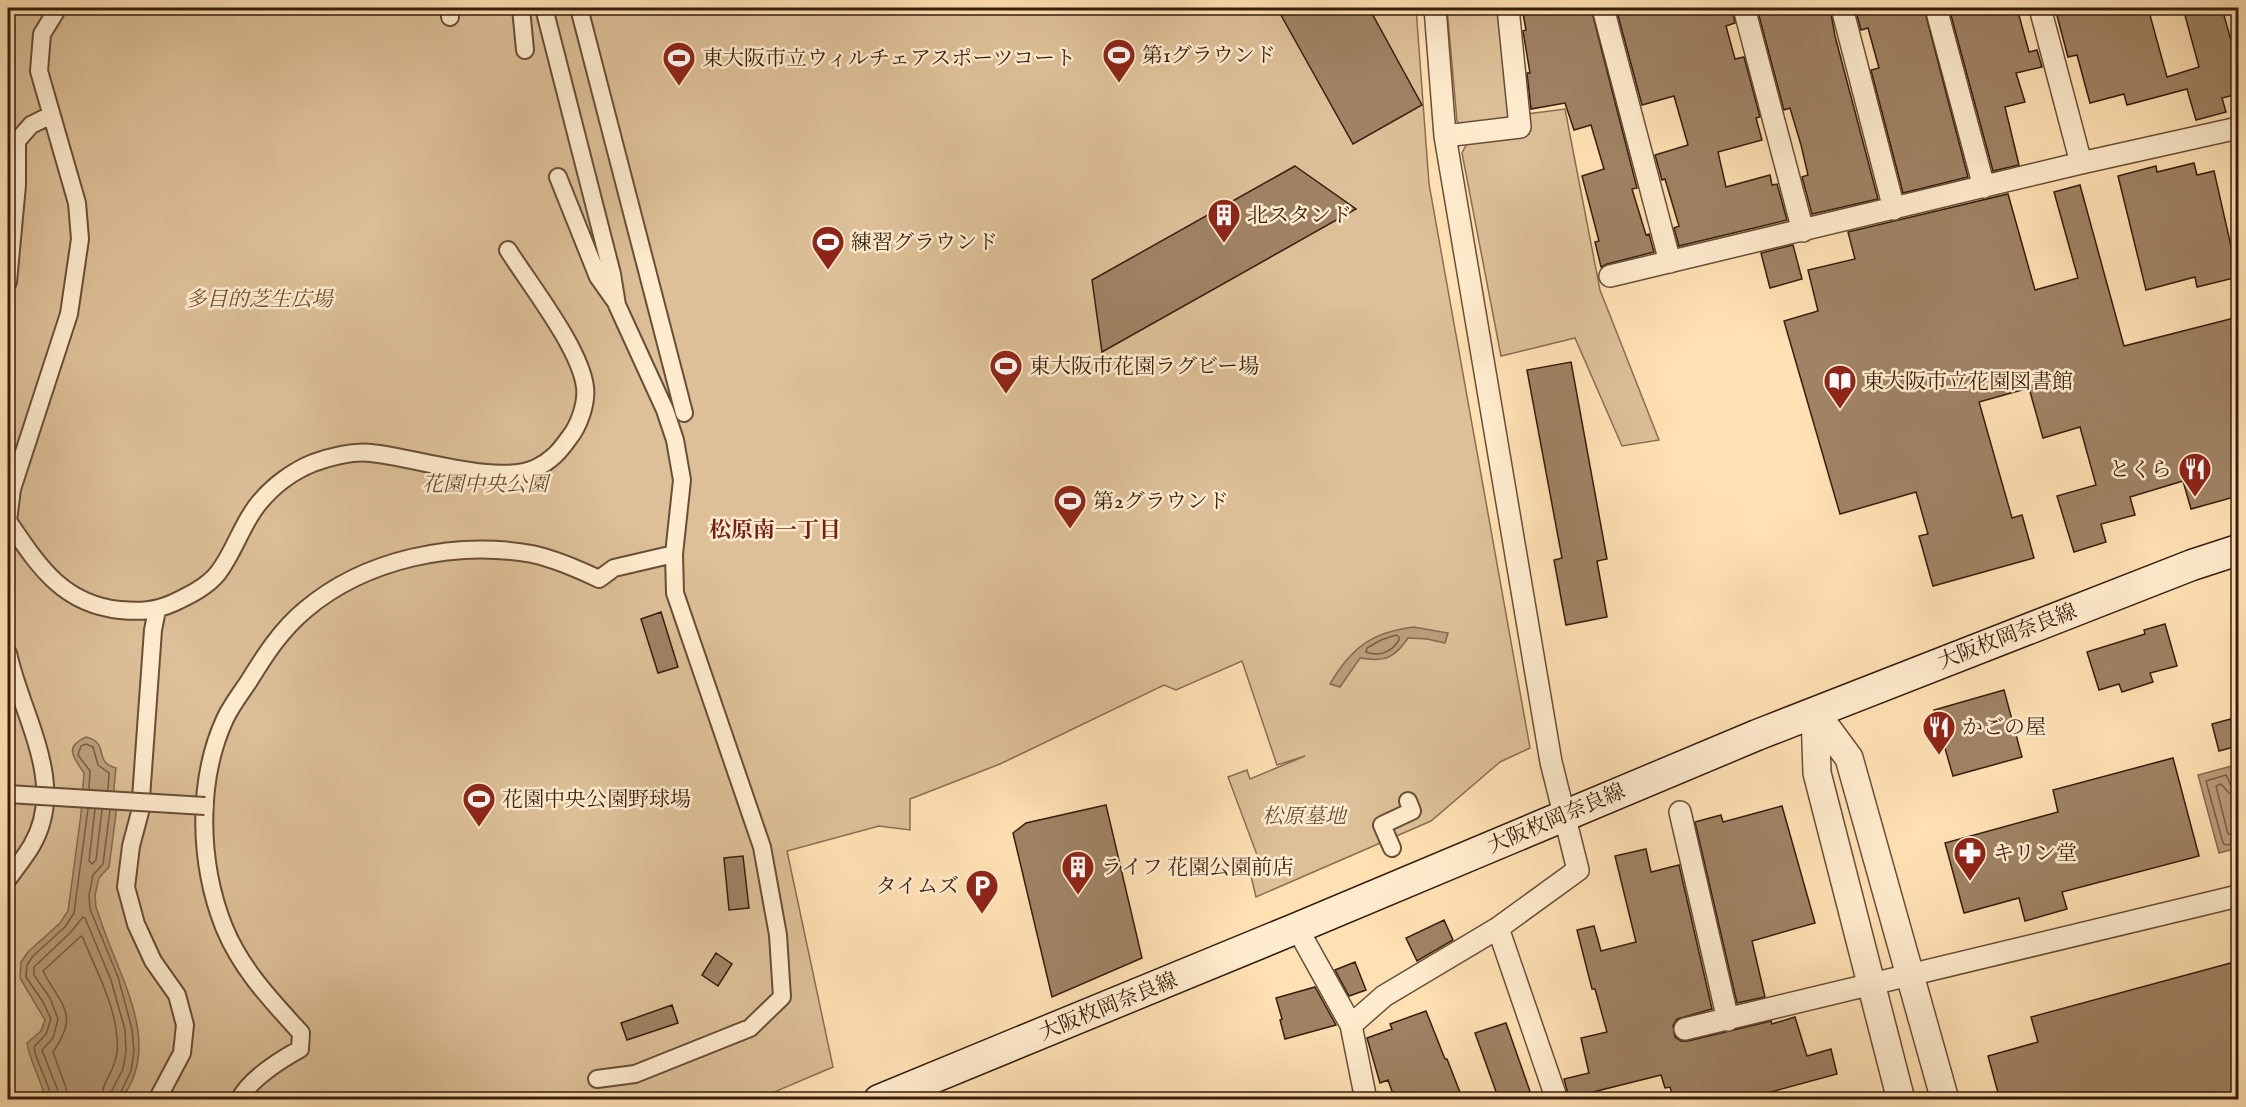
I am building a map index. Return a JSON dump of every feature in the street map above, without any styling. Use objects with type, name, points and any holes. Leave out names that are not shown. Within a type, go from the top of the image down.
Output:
[{"type":"main road","name":"大阪枚岡奈良線","points":[[879,1100],[1815,712],[2192,564],[2238,550]]},
{"type":"street","points":[[58,8],[42,34],[39,71],[77,203],[80,239],[69,314],[12,489],[8,522],[37,565],[58,585],[79,600],[106,609],[134,612],[157,610],[189,596],[215,576],[231,555],[258,504],[283,479],[313,463],[344,455],[369,452],[482,472],[513,474],[535,469],[556,456],[572,435],[582,414],[585,389],[577,358],[508,250]]},
{"type":"street","points":[[521,8],[525,50]]},
{"type":"street","points":[[544,8],[612,274],[617,305]]},
{"type":"street","points":[[579,8],[684,412]]},
{"type":"street","points":[[1351,1025],[1384,996],[1498,928],[1578,870],[1551,762],[1445,136],[1435,8]]},
{"type":"street","points":[[1445,136],[1520,127],[1508,8]]},
{"type":"street","points":[[1603,8],[1670,262]]},
{"type":"street","points":[[1744,8],[1803,231]]},
{"type":"street","points":[[1842,8],[1894,209]]},
{"type":"street","points":[[1936,8],[1984,187]]},
{"type":"street","points":[[2040,8],[2081,163]]},
{"type":"street","points":[[8,282],[17,185],[17,141],[30,125],[51,115]]},
{"type":"street","points":[[1610,276],[2081,163],[2238,128]]},
{"type":"street","points":[[558,177],[598,277],[617,305],[665,410],[675,440],[682,480],[674,554],[675,593],[762,847],[778,935],[782,997],[750,1028],[635,1074],[597,1079]]},
{"type":"street","points":[[239,1100],[244,1090],[284,1057],[300,1049],[302,1033],[263,991],[241,961],[225,928],[213,890],[206,854],[205,806],[210,765],[225,719],[274,640],[305,610],[334,589],[377,569],[425,555],[459,550],[498,550],[533,554],[561,562],[599,579],[614,568],[674,554]]},
{"type":"street","points":[[157,610],[153,630],[140,812],[130,846],[126,887],[136,924],[153,961],[177,995],[185,1025],[182,1053],[157,1100]]},
{"type":"street","points":[[8,653],[13,686],[36,738],[45,775],[45,807],[33,844],[8,879]]},
{"type":"street","points":[[1815,712],[1849,758],[1945,1100]]},
{"type":"street","points":[[1815,712],[1816,773],[1901,1100]]},
{"type":"street","points":[[8,794],[205,806]]},
{"type":"street","points":[[1392,848],[1382,825],[1412,811],[1408,801]]},
{"type":"street","points":[[1680,812],[1728,1020]]},
{"type":"street","points":[[1685,1029],[2238,896]]},
{"type":"street","points":[[1297,928],[1351,1025],[1366,1100]]},
{"type":"street","points":[[1498,928],[1557,1100]]},
{"type":"green space","name":"花園中央公園","points":[[8,8],[1416,8],[1429,184],[1530,748],[1500,762],[1431,821],[1256,897],[1251,876],[1263,871],[1228,777],[1247,770],[1250,779],[1305,756],[1277,765],[1242,661],[1176,690],[1164,685],[1000,764],[910,799],[910,830],[879,826],[787,851],[833,1067],[758,1099],[8,1099]]},
{"type":"green space","points":[[1447,8],[1500,8],[1511,114],[1503,123],[1463,127],[1457,121]]},
{"type":"green space","points":[[1565,109],[1600,290],[1659,440],[1622,446],[1575,338],[1501,356],[1462,153],[1468,141],[1529,134],[1527,114]]},
{"type":"water","points":[[1414,627],[1448,633],[1445,643],[1408,638],[1393,655],[1376,660],[1360,658],[1340,687],[1330,684],[1346,661],[1364,644],[1386,633]]},
{"type":"water","points":[[86,737],[98,744],[105,761],[116,768],[114,787],[116,814],[109,867],[99,878],[95,895],[98,913],[133,1007],[139,1045],[137,1064],[132,1082],[121,1099],[45,1099],[27,1043],[41,1031],[45,1020],[20,978],[21,962],[28,952],[60,923],[68,911],[84,773],[74,758],[73,749],[79,741]]},
{"type":"water","points":[[2232,766],[2238,792],[2238,848],[2219,853],[2198,775]]},
{"type":"building","points":[[1277,8],[1369,8],[1422,105],[1353,144]]},
{"type":"building","points":[[1522,8],[1591,8],[1637,188],[1632,189],[1646,235],[1649,234],[1654,252],[1601,267],[1595,242],[1599,241],[1582,176],[1604,169],[1591,125],[1574,130],[1565,103],[1531,109],[1527,73],[1530,73],[1523,31],[1526,30]]},
{"type":"building","points":[[1616,8],[1732,8],[1735,23],[1726,26],[1735,59],[1744,57],[1760,117],[1756,118],[1762,140],[1718,152],[1726,187],[1770,175],[1772,185],[1777,184],[1787,220],[1679,246],[1674,228],[1679,226],[1655,155],[1688,145],[1674,96],[1642,105]]},
{"type":"building","points":[[1757,8],[1830,8],[1835,36],[1878,199],[1812,214],[1802,177],[1808,175],[1801,145],[1790,108],[1784,110]]},
{"type":"building","points":[[1855,8],[1924,8],[1968,177],[1903,193],[1871,70],[1879,68],[1868,28],[1861,30]]},
{"type":"building","points":[[1949,8],[2017,8],[2029,52],[2037,50],[2042,67],[2016,73],[2025,102],[2005,107],[2019,165],[1993,171]]},
{"type":"building","points":[[2055,8],[2148,8],[2167,77],[2199,67],[2183,8],[2222,8],[2238,65],[2238,94],[2222,98],[2226,112],[2196,120],[2187,89],[2127,105],[2124,94],[2090,103],[2077,55],[2068,57]]},
{"type":"building","points":[[2194,163],[2197,175],[2214,171],[2238,277],[2197,287],[2195,277],[2146,290],[2118,176],[2156,166],[2157,172]]},
{"type":"building","name":"北スタンド","points":[[1295,166],[1356,209],[1102,352],[1092,280]]},
{"type":"building","points":[[2080,185],[2124,346],[2238,317],[2238,385],[2234,386],[2238,403],[2238,496],[2191,509],[2183,481],[2130,497],[2135,515],[2101,524],[2106,542],[2074,552],[2057,496],[2096,485],[2080,427],[2043,438],[2029,388],[1979,402],[2012,518],[2022,515],[2034,558],[1933,586],[1919,536],[1928,534],[1916,492],[1840,514],[1784,321],[1818,311],[1808,270],[1855,259],[1848,232],[2008,194],[2035,290],[2078,278],[2054,192]]},
{"type":"building","points":[[1793,245],[1802,279],[1770,288],[1761,253]]},
{"type":"building","points":[[1571,362],[1607,559],[1597,561],[1607,617],[1566,625],[1554,560],[1562,558],[1527,370]]},
{"type":"building","points":[[661,612],[678,667],[658,673],[641,619]]},
{"type":"building","points":[[2165,624],[2177,666],[2150,673],[2153,682],[2122,692],[2119,684],[2099,690],[2087,652],[2145,634],[2144,630]]},
{"type":"building","points":[[2004,690],[2022,757],[1953,776],[1934,710]]},
{"type":"building","points":[[2238,717],[2238,746],[2219,751],[2212,724]]},
{"type":"building","points":[[2173,758],[2199,856],[2062,892],[2067,909],[2025,921],[2019,898],[1964,913],[1945,843],[2058,812],[2053,790]]},
{"type":"building","name":"ライフ 花園公園前店","points":[[1106,805],[1142,958],[1052,997],[1013,833],[1026,823]]},
{"type":"building","points":[[1782,806],[1815,923],[1752,941],[1765,997],[1737,1003],[1695,822],[1721,815],[1723,822]]},
{"type":"building","points":[[1646,849],[1651,872],[1679,865],[1712,1009],[1677,1019],[1673,1026],[1675,1037],[1681,1041],[1688,1041],[1795,1017],[1807,1056],[1831,1049],[1837,1074],[1741,1100],[1674,1100],[1670,1087],[1665,1088],[1661,1075],[1569,1098],[1564,1079],[1589,1073],[1581,1038],[1607,1032],[1595,989],[1592,989],[1577,930],[1594,926],[1601,951],[1636,942],[1615,856]]},
{"type":"building","points":[[743,856],[749,908],[729,910],[724,858]]},
{"type":"building","points":[[1444,920],[1453,940],[1417,961],[1406,938]]},
{"type":"building","points":[[716,953],[732,964],[718,986],[702,975]]},
{"type":"building","points":[[2238,961],[2238,1100],[2000,1100],[1988,1056],[2038,1042],[2031,1017]]},
{"type":"building","points":[[1355,962],[1366,990],[1349,996],[1335,970]]},
{"type":"building","points":[[1315,987],[1336,1025],[1285,1039],[1276,998]]},
{"type":"building","points":[[672,1005],[678,1023],[627,1040],[621,1023]]},
{"type":"building","points":[[1426,1011],[1463,1100],[1395,1100],[1388,1080],[1380,1083],[1367,1038],[1392,1029],[1390,1024]]},
{"type":"building","points":[[1506,1023],[1533,1100],[1499,1100],[1475,1033]]},
{"type":"place","name":"第1グラウンド","points":[[1119,84]]},
{"type":"place","name":"東大阪市立ウィルチェアスポーツコート","points":[[679,87]]},
{"type":"place","name":"北スタンド","points":[[1224,244]]},
{"type":"place","name":"練習グラウンド","points":[[828,271]]},
{"type":"place","name":"東大阪市花園ラグビー場","points":[[1006,395]]},
{"type":"place","name":"東大阪市立花園図書館","points":[[1840,410]]},
{"type":"place","name":"とくら","points":[[2195,498]]},
{"type":"place","name":"第2グラウンド","points":[[1070,530]]},
{"type":"place","name":"かごの屋","points":[[1939,756]]},
{"type":"place","name":"花園中央公園野球場","points":[[479,828]]},
{"type":"place","name":"キリン堂","points":[[1970,882]]},
{"type":"place","name":"ライフ 花園公園前店","points":[[1078,896]]},
{"type":"place","name":"タイムズ","points":[[982,915]]},
{"type":"district","name":"松原南一丁目","points":[[775,529]]},
{"type":"park label","name":"多目的芝生広場","points":[[259,299]]},
{"type":"park label","name":"松原墓地","points":[[1304,816]]}]
